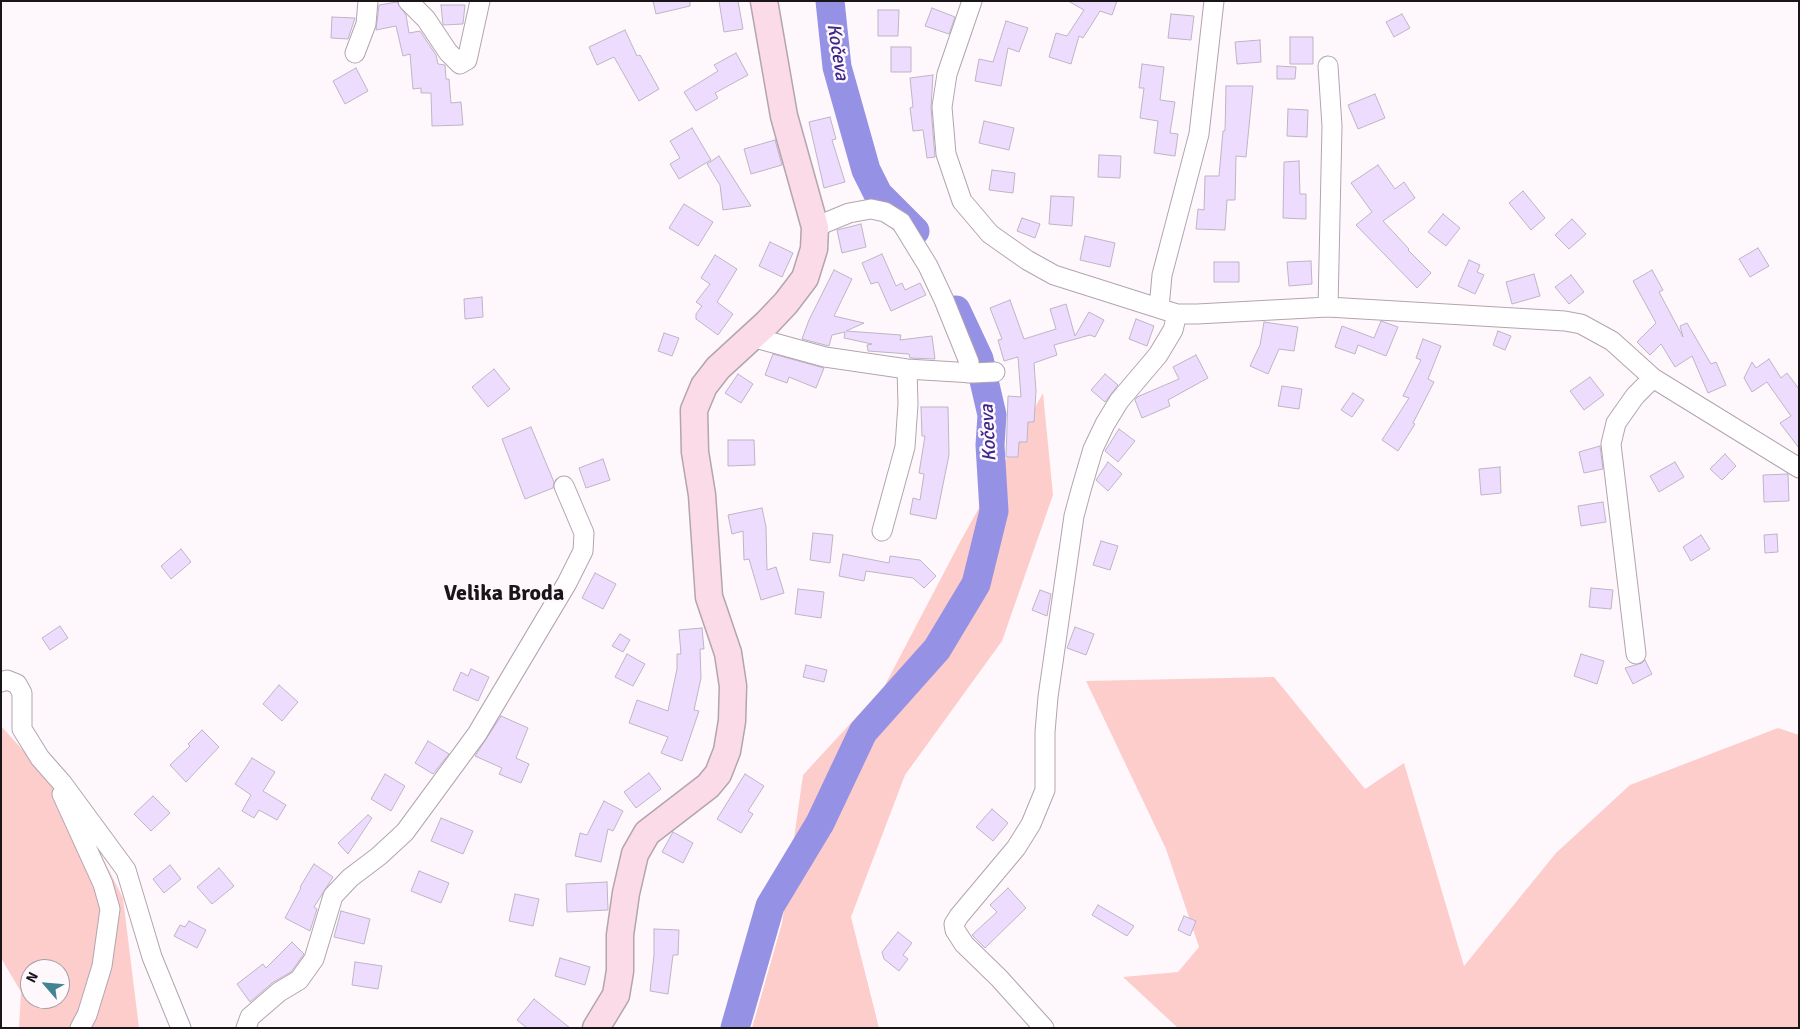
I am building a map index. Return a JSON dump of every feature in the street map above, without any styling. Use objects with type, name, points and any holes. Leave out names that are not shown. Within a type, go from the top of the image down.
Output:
[{"type":"main road","points":[[596,1028],[616,995],[620,972],[622,918],[635,854],[647,833],[708,786],[718,774],[728,751],[732,721],[733,686],[728,653],[709,597],[703,504],[695,452],[694,410],[704,386],[718,368],[786,303],[805,278],[814,250],[815,227],[784,116],[764,1]]},
{"type":"street","points":[[355,53],[366,24],[368,1]]},
{"type":"street","points":[[408,1],[426,19],[448,52],[460,64],[467,60],[480,1]]},
{"type":"street","points":[[972,1],[947,74],[942,107],[946,154],[962,201],[990,234],[1047,271],[1177,314],[1328,306],[1564,321],[1581,324],[1612,341],[1653,378],[1799,468]]},
{"type":"street","points":[[1159,308],[1162,275],[1199,134],[1214,1]]},
{"type":"street","points":[[1328,66],[1332,126],[1328,306]]},
{"type":"street","points":[[815,227],[849,213],[871,209],[884,212],[900,222],[928,266],[944,300],[969,362],[970,373]]},
{"type":"street","points":[[1044,1028],[999,978],[964,944],[955,930],[954,924],[964,909],[1016,848],[1031,824],[1044,790],[1048,697],[1074,516],[1081,490],[1093,449],[1105,424],[1119,400],[1158,355],[1173,330],[1177,314]]},
{"type":"street","points":[[752,337],[825,357],[907,369],[970,373],[994,372]]},
{"type":"street","points":[[882,531],[905,447],[908,404],[907,369]]},
{"type":"street","points":[[1636,654],[1611,444],[1616,423],[1635,396],[1653,378]]},
{"type":"street","points":[[246,1028],[250,1017],[279,992],[299,980],[314,959],[333,896],[350,878],[379,856],[405,832],[466,749],[567,584],[583,551],[584,533],[564,486]]},
{"type":"street","points":[[1,682],[7,680],[17,684],[22,693],[22,729],[40,758],[62,783],[126,870],[152,957],[182,1028]]},
{"type":"street","points":[[62,783],[60,791],[103,884],[110,909],[102,966],[87,1015],[80,1028]]},
{"type":"shaded area","points":[[1043,393],[1053,495],[1002,641],[905,775],[851,917],[879,1028],[752,1028],[782,923],[803,775],[884,687],[960,542]]},
{"type":"shaded area","points":[[1274,677],[1365,789],[1404,763],[1464,966],[1556,853],[1630,785],[1778,728],[1799,735],[1799,1028],[1178,1028],[1123,977],[1178,972],[1199,947],[1166,849],[1086,681]]},
{"type":"shaded area","points":[[1,726],[80,813],[123,898],[139,1028],[19,1028],[20,1009],[70,1009],[70,959],[20,959],[20,990],[1,958]]},
{"type":"building","points":[[653,1],[690,1],[690,6],[656,14]]},
{"type":"building","points":[[719,1],[738,1],[743,29],[724,32]]},
{"type":"building","points":[[1068,1],[1117,1],[1112,15],[1100,11],[1083,38],[1079,36],[1071,64],[1049,57],[1056,33],[1067,36],[1084,10]]},
{"type":"building","points":[[397,2],[406,15],[409,33],[420,31],[436,55],[438,64],[445,65],[446,79],[449,79],[451,103],[461,102],[463,125],[432,126],[431,93],[421,93],[421,88],[413,89],[410,54],[403,56],[396,26],[376,30],[379,5]]},
{"type":"building","points":[[441,5],[465,5],[463,24],[443,25]]},
{"type":"building","points":[[932,8],[955,17],[949,34],[925,26]]},
{"type":"building","points":[[878,10],[899,10],[898,36],[878,36]]},
{"type":"building","points":[[1171,14],[1194,16],[1191,40],[1168,38]]},
{"type":"building","points":[[1402,14],[1410,28],[1394,37],[1386,22]]},
{"type":"building","points":[[332,17],[355,18],[348,39],[331,38]]},
{"type":"building","points":[[1006,21],[1028,28],[1019,52],[1008,48],[1001,86],[975,81],[979,59],[993,62]]},
{"type":"building","points":[[625,30],[637,56],[640,55],[659,89],[639,101],[614,57],[597,65],[589,47]]},
{"type":"building","points":[[1290,37],[1313,37],[1313,64],[1290,64]]},
{"type":"building","points":[[1260,40],[1261,62],[1237,64],[1235,42]]},
{"type":"building","points":[[891,47],[911,47],[911,72],[891,72]]},
{"type":"building","points":[[736,53],[748,75],[715,93],[718,98],[696,111],[684,92],[718,71],[714,65]]},
{"type":"building","points":[[1142,64],[1164,67],[1160,100],[1175,102],[1170,133],[1178,134],[1175,156],[1154,153],[1158,121],[1140,118],[1144,88],[1139,88]]},
{"type":"building","points":[[1277,66],[1296,67],[1295,79],[1277,79]]},
{"type":"building","points":[[356,68],[368,91],[345,104],[333,81]]},
{"type":"building","points":[[933,75],[931,108],[935,157],[927,158],[923,130],[913,131],[910,108],[913,107],[910,78]]},
{"type":"building","points":[[1226,86],[1253,86],[1246,157],[1236,156],[1235,200],[1227,200],[1225,230],[1196,229],[1198,209],[1204,210],[1205,176],[1219,176],[1223,131],[1225,131]]},
{"type":"building","points":[[1375,94],[1385,118],[1358,129],[1348,105]]},
{"type":"building","points":[[1288,109],[1308,110],[1307,137],[1287,136]]},
{"type":"building","points":[[830,117],[836,139],[832,140],[845,182],[824,188],[809,122]]},
{"type":"building","points":[[984,121],[1014,128],[1009,150],[979,143]]},
{"type":"building","points":[[692,128],[711,160],[679,179],[670,164],[680,158],[670,141]]},
{"type":"building","points":[[775,140],[782,165],[751,174],[744,149]]},
{"type":"building","points":[[1099,155],[1121,156],[1120,178],[1098,177]]},
{"type":"building","points":[[719,156],[751,206],[723,210],[720,185],[707,164]]},
{"type":"building","points":[[1299,161],[1300,194],[1306,194],[1306,219],[1283,218],[1284,162]]},
{"type":"building","points":[[1378,165],[1395,189],[1404,182],[1415,198],[1383,221],[1431,273],[1417,288],[1356,225],[1372,212],[1351,183]]},
{"type":"building","points":[[992,170],[1015,173],[1013,193],[989,190]]},
{"type":"building","points":[[1523,191],[1545,218],[1531,230],[1509,203]]},
{"type":"building","points":[[1051,196],[1074,197],[1072,226],[1049,224]]},
{"type":"building","points":[[684,204],[713,222],[698,246],[669,228]]},
{"type":"building","points":[[1443,214],[1460,228],[1446,246],[1428,232]]},
{"type":"building","points":[[1022,218],[1040,224],[1035,238],[1017,231]]},
{"type":"building","points":[[1572,219],[1586,234],[1569,249],[1555,235]]},
{"type":"building","points":[[861,224],[866,247],[842,253],[837,230]]},
{"type":"building","points":[[1085,236],[1115,243],[1110,267],[1080,260]]},
{"type":"building","points":[[770,242],[793,253],[782,277],[759,266]]},
{"type":"building","points":[[1758,248],[1769,266],[1750,277],[1739,259]]},
{"type":"building","points":[[882,254],[896,286],[902,283],[905,290],[920,283],[926,295],[891,311],[878,282],[871,284],[862,263]]},
{"type":"building","points":[[715,255],[737,269],[717,302],[733,314],[718,335],[696,319],[696,314],[702,306],[696,302],[710,284],[701,278]]},
{"type":"building","points":[[1469,260],[1480,265],[1477,272],[1484,275],[1475,294],[1458,286]]},
{"type":"building","points":[[1311,261],[1312,284],[1289,286],[1287,262]]},
{"type":"building","points":[[1214,262],[1239,262],[1239,282],[1214,282]]},
{"type":"building","points":[[834,270],[852,279],[834,316],[864,323],[846,331],[901,335],[900,340],[932,336],[935,359],[910,358],[909,354],[868,351],[867,345],[872,344],[844,338],[845,332],[832,335],[829,346],[802,339],[809,320]]},
{"type":"building","points":[[1652,270],[1663,290],[1659,292],[1683,337],[1680,326],[1687,323],[1711,364],[1716,362],[1726,385],[1708,393],[1692,356],[1675,367],[1661,344],[1650,355],[1637,342],[1656,323],[1633,281]]},
{"type":"building","points":[[1534,274],[1540,296],[1512,304],[1506,282]]},
{"type":"building","points":[[1571,275],[1584,292],[1569,304],[1555,287]]},
{"type":"building","points":[[482,297],[483,317],[465,319],[464,299]]},
{"type":"building","points":[[1010,300],[1024,339],[1056,329],[1050,309],[1066,304],[1075,336],[1089,312],[1104,320],[1095,337],[1090,335],[1054,345],[1057,355],[1034,363],[1036,391],[1034,422],[1028,422],[1027,442],[1019,442],[1018,457],[1006,457],[1008,396],[1021,397],[1018,357],[1004,361],[998,340],[1002,339],[990,308]]},
{"type":"building","points":[[1136,319],[1154,326],[1147,346],[1129,339]]},
{"type":"building","points":[[1381,321],[1398,327],[1386,356],[1358,345],[1355,354],[1335,347],[1342,326],[1374,338]]},
{"type":"building","points":[[1264,322],[1298,327],[1294,351],[1279,349],[1268,374],[1250,366],[1260,345]]},
{"type":"building","points":[[1498,331],[1511,336],[1505,350],[1493,345]]},
{"type":"building","points":[[664,333],[679,338],[672,356],[658,351]]},
{"type":"building","points":[[1423,339],[1441,346],[1428,379],[1434,382],[1413,423],[1415,424],[1398,451],[1382,440],[1409,398],[1403,396],[1421,360],[1416,358]]},
{"type":"building","points":[[773,354],[824,368],[816,388],[789,377],[787,383],[765,375]]},
{"type":"building","points":[[1196,355],[1208,378],[1168,400],[1170,406],[1142,418],[1135,400],[1137,397],[1179,379],[1173,367]]},
{"type":"building","points":[[1769,359],[1781,378],[1787,373],[1799,389],[1799,448],[1780,423],[1791,416],[1767,382],[1752,392],[1744,378],[1752,362],[1756,368]]},
{"type":"building","points":[[494,369],[510,389],[488,407],[472,387]]},
{"type":"building","points":[[738,374],[753,384],[741,403],[725,393]]},
{"type":"building","points":[[1105,374],[1118,385],[1105,402],[1091,390]]},
{"type":"building","points":[[1590,377],[1604,395],[1584,410],[1570,391]]},
{"type":"building","points":[[1282,386],[1302,389],[1299,409],[1278,406]]},
{"type":"building","points":[[1353,393],[1364,400],[1352,417],[1341,410]]},
{"type":"building","points":[[921,407],[948,407],[949,455],[936,519],[910,514],[913,498],[920,500],[924,474],[919,473],[925,436],[922,436]]},
{"type":"building","points":[[531,427],[554,482],[553,488],[525,499],[502,439]]},
{"type":"building","points":[[1119,429],[1135,441],[1118,462],[1105,451]]},
{"type":"building","points":[[728,440],[754,440],[755,465],[728,466]]},
{"type":"building","points":[[1600,446],[1603,469],[1584,473],[1579,452]]},
{"type":"building","points":[[1725,454],[1736,466],[1722,480],[1710,469]]},
{"type":"building","points":[[603,459],[610,480],[586,488],[579,468]]},
{"type":"building","points":[[1108,462],[1122,474],[1108,491],[1096,480]]},
{"type":"building","points":[[1675,462],[1684,477],[1659,492],[1650,476]]},
{"type":"building","points":[[1500,467],[1501,493],[1481,495],[1479,469]]},
{"type":"building","points":[[1788,474],[1789,501],[1764,502],[1763,475]]},
{"type":"building","points":[[1603,502],[1606,522],[1581,526],[1578,506]]},
{"type":"building","points":[[762,508],[766,527],[767,570],[776,567],[784,593],[761,600],[749,559],[744,560],[743,531],[732,534],[728,515]]},
{"type":"building","points":[[813,533],[833,535],[830,563],[810,560]]},
{"type":"building","points":[[1777,534],[1778,552],[1765,553],[1764,535]]},
{"type":"building","points":[[1701,535],[1710,549],[1691,561],[1683,547]]},
{"type":"building","points":[[1101,541],[1118,546],[1110,570],[1093,565]]},
{"type":"building","points":[[181,549],[191,562],[171,579],[161,566]]},
{"type":"building","points":[[843,554],[889,563],[890,556],[920,560],[936,576],[924,588],[913,578],[866,571],[864,581],[839,576]]},
{"type":"building","points":[[595,573],[616,584],[603,609],[582,598]]},
{"type":"building","points":[[1591,588],[1613,590],[1611,609],[1589,607]]},
{"type":"building","points":[[798,589],[824,592],[821,618],[795,614]]},
{"type":"building","points":[[1040,590],[1051,594],[1047,616],[1032,610]]},
{"type":"building","points":[[60,626],[68,638],[50,650],[42,638]]},
{"type":"building","points":[[1075,627],[1094,634],[1086,655],[1067,648]]},
{"type":"building","points":[[702,628],[704,649],[700,649],[701,678],[694,710],[699,711],[682,761],[661,753],[668,737],[629,723],[637,700],[668,711],[677,669],[677,654],[681,654],[679,630]]},
{"type":"building","points":[[620,634],[630,640],[623,652],[612,646]]},
{"type":"building","points":[[627,654],[645,664],[633,686],[615,677]]},
{"type":"building","points":[[1581,654],[1604,661],[1597,684],[1574,676]]},
{"type":"building","points":[[1645,660],[1652,674],[1633,684],[1625,668],[1642,663]]},
{"type":"building","points":[[806,665],[827,670],[824,682],[803,677]]},
{"type":"building","points":[[471,669],[489,677],[478,701],[453,690],[461,672],[468,676]]},
{"type":"building","points":[[279,685],[298,702],[282,721],[263,704]]},
{"type":"building","points":[[501,716],[528,728],[516,758],[529,764],[521,783],[499,774],[502,768],[475,756]]},
{"type":"building","points":[[202,730],[219,747],[186,782],[170,765],[190,746],[188,744]]},
{"type":"building","points":[[428,741],[449,754],[433,774],[415,763]]},
{"type":"building","points":[[252,758],[275,772],[263,791],[286,805],[277,820],[259,810],[254,818],[242,811],[251,795],[235,784]]},
{"type":"building","points":[[649,773],[661,789],[636,808],[624,792]]},
{"type":"building","points":[[385,774],[405,786],[391,811],[371,799]]},
{"type":"building","points":[[745,774],[764,786],[748,811],[753,814],[741,833],[717,819]]},
{"type":"building","points":[[153,796],[170,813],[151,831],[134,814]]},
{"type":"building","points":[[604,801],[623,811],[613,831],[608,829],[601,862],[575,856],[580,833],[587,835]]},
{"type":"building","points":[[992,809],[1008,823],[993,841],[976,827]]},
{"type":"building","points":[[368,815],[372,818],[348,854],[338,843]]},
{"type":"building","points":[[441,818],[473,831],[463,854],[431,841]]},
{"type":"building","points":[[673,832],[693,843],[683,863],[662,852]]},
{"type":"building","points":[[314,864],[333,877],[314,907],[317,909],[310,931],[285,918]]},
{"type":"building","points":[[170,865],[181,879],[164,893],[153,879]]},
{"type":"building","points":[[219,868],[234,886],[212,904],[197,887]]},
{"type":"building","points":[[419,871],[449,883],[441,903],[411,891]]},
{"type":"building","points":[[607,882],[608,910],[567,912],[566,884]]},
{"type":"building","points":[[1008,888],[1026,908],[985,948],[972,935],[997,912],[990,905]]},
{"type":"building","points":[[515,894],[539,899],[533,926],[509,921]]},
{"type":"building","points":[[1098,905],[1134,926],[1127,936],[1092,915]]},
{"type":"building","points":[[341,911],[370,919],[364,944],[334,937]]},
{"type":"building","points":[[1184,916],[1196,921],[1190,936],[1178,930]]},
{"type":"building","points":[[189,921],[206,930],[197,948],[174,936],[180,925],[185,927]]},
{"type":"building","points":[[654,929],[679,930],[678,955],[673,955],[668,994],[650,991],[654,955]]},
{"type":"building","points":[[898,932],[912,943],[903,955],[908,959],[899,971],[884,959],[882,952]]},
{"type":"building","points":[[292,942],[304,954],[291,972],[272,983],[250,1002],[237,984],[263,964],[266,968]]},
{"type":"building","points":[[560,958],[590,967],[585,985],[555,976]]},
{"type":"building","points":[[355,962],[382,966],[378,989],[352,985]]},
{"type":"building","points":[[534,999],[570,1028],[527,1028],[517,1020]]},
{"type":"waterway","name":"Kočeva","points":[[830,1],[837,67],[866,170],[878,194],[915,231]]},
{"type":"waterway","name":"Kočeva","points":[[735,1028],[770,906],[820,823],[863,732],[937,649],[976,584],[994,511],[990,445],[992,415],[979,359],[956,310]]},
{"type":"district","name":"Velika Broda","points":[[504,594]]}]
